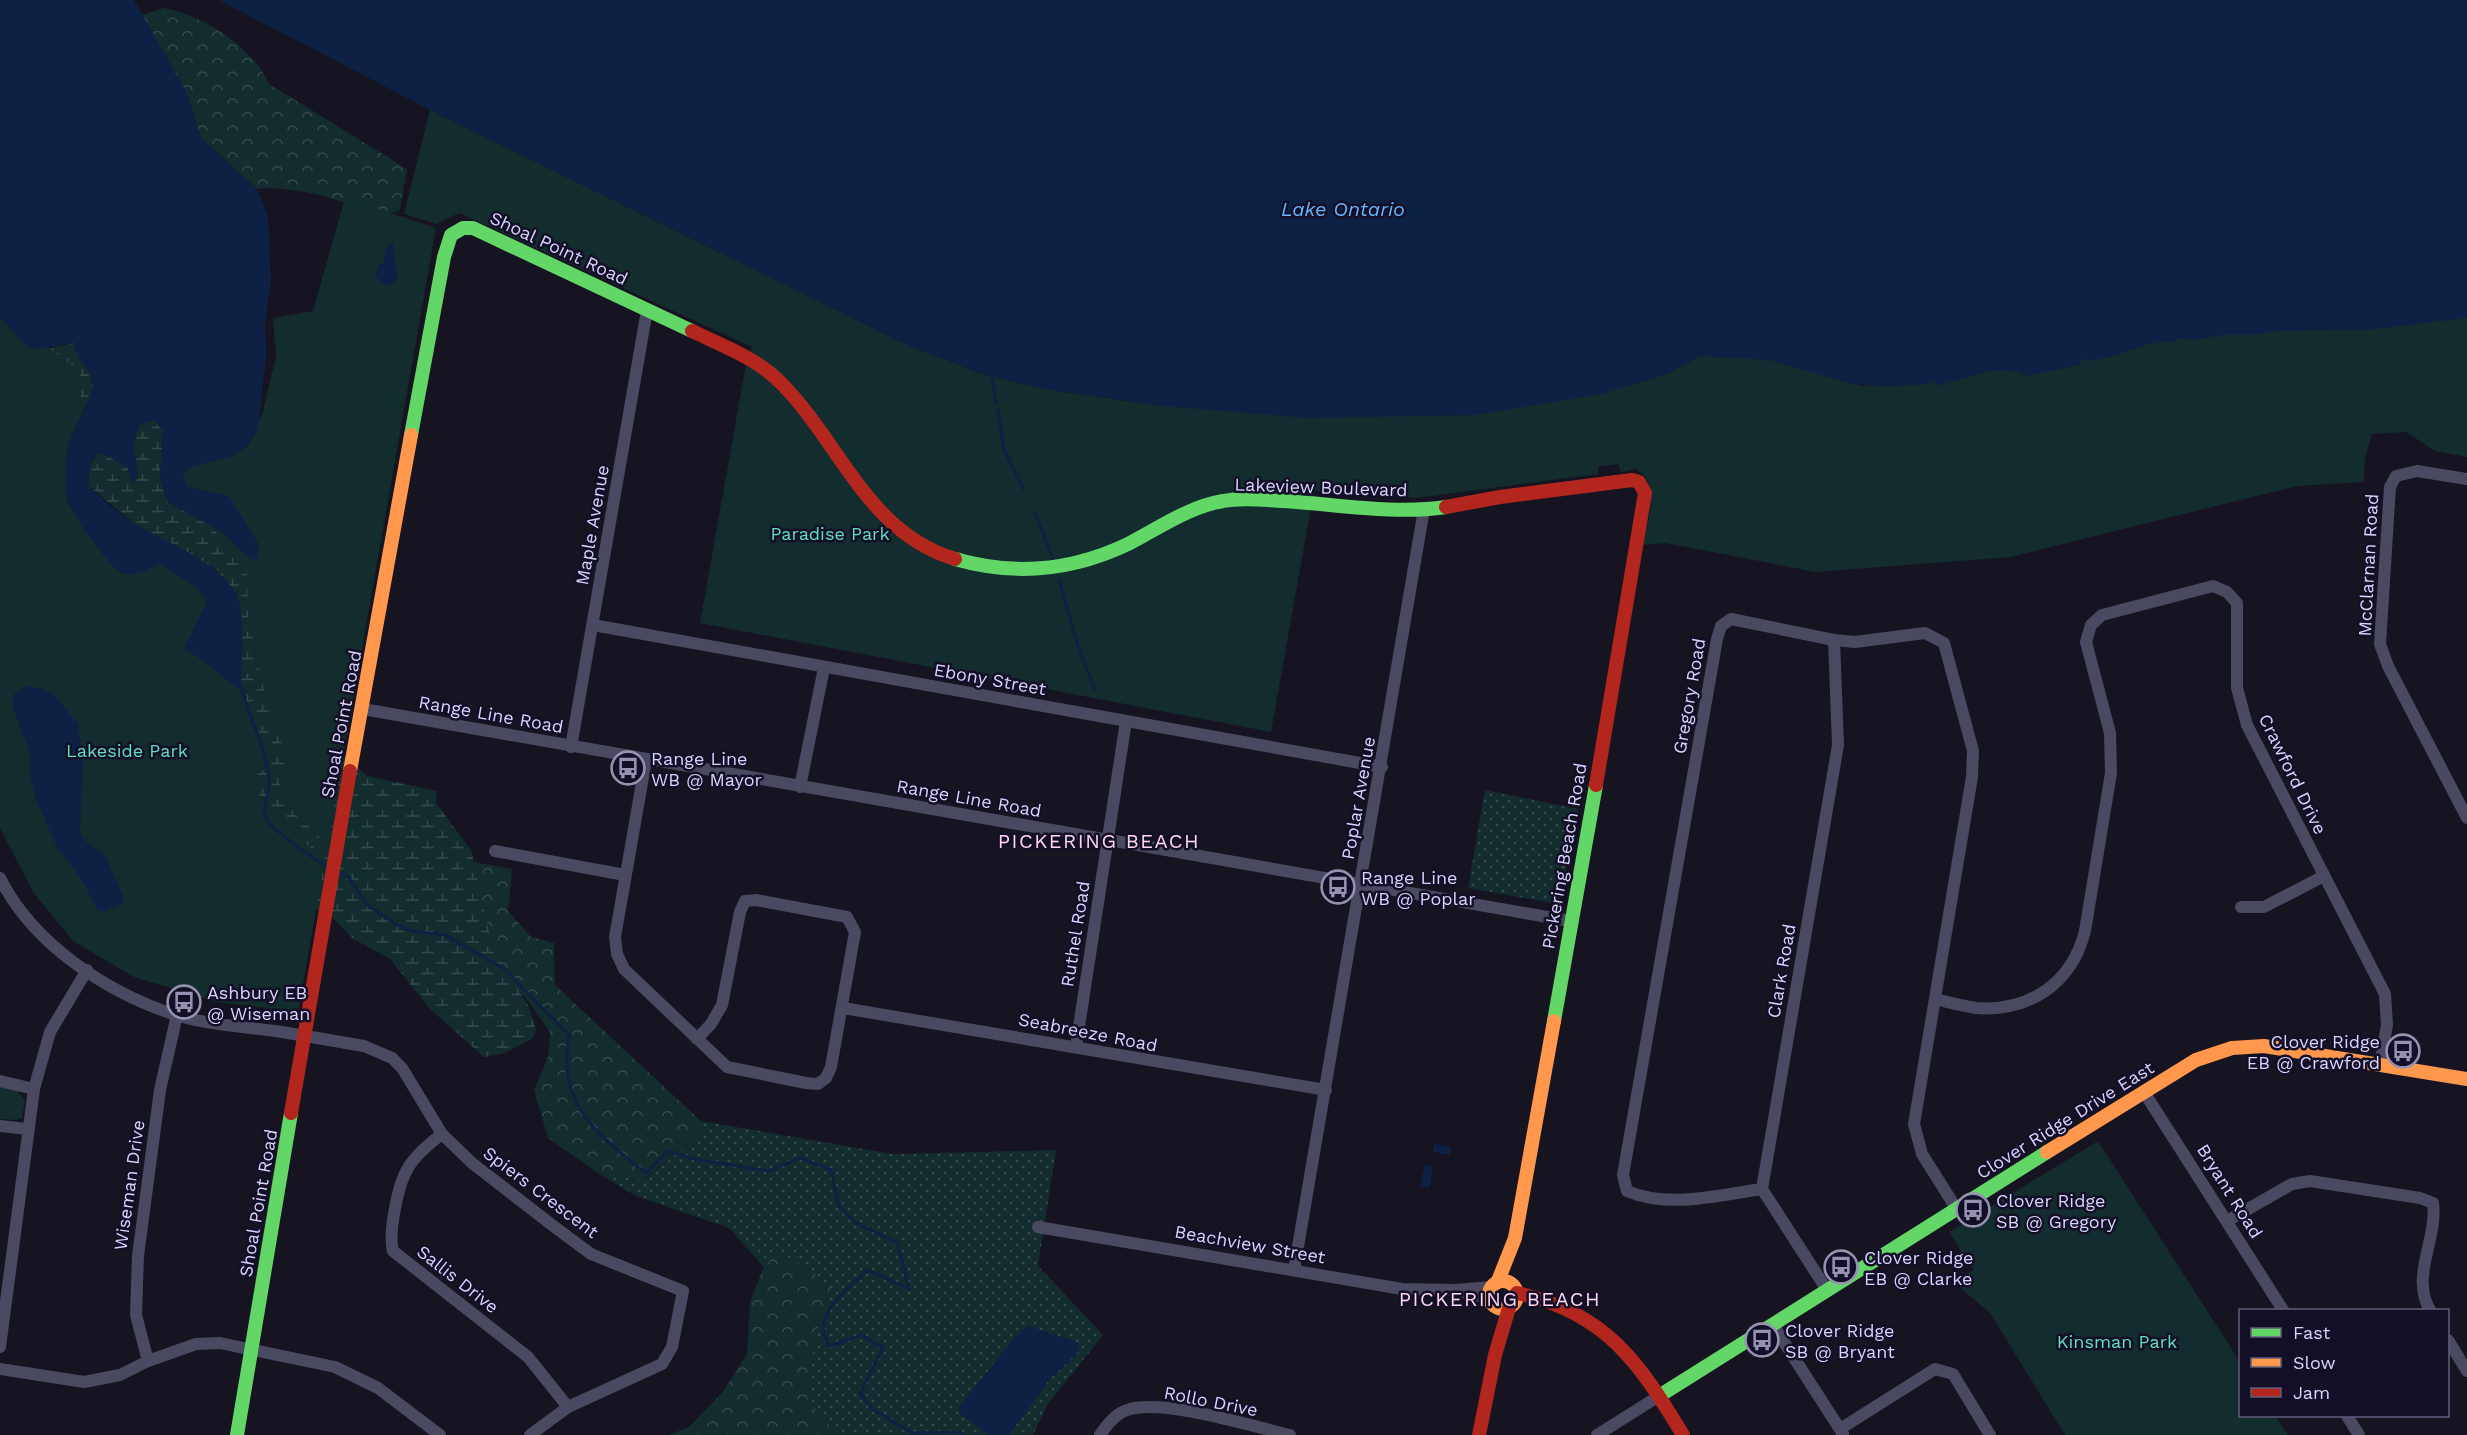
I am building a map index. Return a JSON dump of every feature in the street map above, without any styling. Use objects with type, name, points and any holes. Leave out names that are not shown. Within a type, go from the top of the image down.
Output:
[{"type":"street","name":"Shoal Point Road","points":[[237,1435],[306,1037],[336,846],[363,709],[444,257],[451,235],[463,228],[473,228],[647,310]]},
{"type":"street","name":"Lakeview Boulevard","points":[[647,310],[738,351],[770,372],[808,412],[852,482],[880,515],[901,532],[924,546],[972,565],[1040,571],[1064,568],[1124,546],[1192,510],[1234,499],[1424,509],[1632,480],[1639,482]]},
{"type":"street","name":"Maple Avenue","points":[[571,747],[647,310]]},
{"type":"street","name":"McClarnan Road","points":[[2467,479],[2417,471],[2396,476],[2390,487],[2380,644],[2388,666],[2467,818]]},
{"type":"street","name":"Pickering Beach Road","points":[[1479,1435],[1495,1355],[1492,1347],[1515,1238],[1633,574],[1645,493],[1639,482]]},
{"type":"street","name":"Poplar Avenue","points":[[1294,1269],[1362,884],[1424,509]]},
{"type":"street","name":"Crawford Drive","points":[[1935,999],[1975,1008],[2003,1008],[2030,1000],[2049,989],[2067,972],[2081,947],[2111,773],[2110,733],[2086,642],[2091,625],[2102,615],[2214,586],[2228,592],[2236,603],[2239,615],[2237,688],[2247,725],[2385,994],[2387,1025],[2380,1064]]},
{"type":"street","name":"Gregory Road","points":[[1762,1189],[1681,1200],[1645,1198],[1627,1191],[1623,1175],[1721,626],[1731,619],[1834,640],[1855,642],[1925,633],[1944,643],[1973,751],[1972,777],[1914,1124],[1922,1154],[1956,1208]]},
{"type":"street","name":"Ebony Street","points":[[592,625],[1382,767]]},
{"type":"street","name":"Clark Road","points":[[1762,1189],[1838,745],[1834,640]]},
{"type":"street","points":[[800,787],[824,668]]},
{"type":"street","name":"Range Line Road","points":[[363,709],[1570,921]]},
{"type":"street","name":"Ruthel Road","points":[[1076,1046],[1126,721]]},
{"type":"street","points":[[646,760],[615,937],[617,954],[624,969],[697,1040],[727,1067],[818,1084],[826,1078],[831,1067],[843,1008],[855,932],[847,917],[756,900],[745,901],[740,912],[722,1005],[711,1024],[697,1040]]},
{"type":"street","points":[[495,851],[625,875]]},
{"type":"street","points":[[2241,907],[2264,907],[2324,876]]},
{"type":"street","name":"Spiers Crescent","points":[[0,878],[3,893],[67,957],[126,994],[177,1015],[364,1046],[392,1058],[402,1068],[442,1134],[472,1164],[591,1254],[683,1291],[672,1347],[662,1364],[568,1407],[530,1435]]},
{"type":"street","points":[[0,1347],[34,1089],[50,1032],[87,970]]},
{"type":"street","name":"Seabreeze Road","points":[[843,1008],[1326,1090]]},
{"type":"street","name":"Wiseman Drive","points":[[148,1360],[136,1315],[138,1256],[160,1090],[177,1015]]},
{"type":"street","name":"Clover Ridge Drive East","points":[[1659,1396],[1956,1208],[2196,1060],[2232,1048],[2264,1046],[2467,1080]]},
{"type":"street","points":[[0,1081],[34,1089]]},
{"type":"street","name":"Bryant Road","points":[[2144,1092],[2282,1309]]},
{"type":"street","points":[[0,1126],[27,1129]]},
{"type":"street","name":"Sallis Drive","points":[[442,1134],[415,1159],[402,1182],[390,1240],[393,1251],[528,1357],[568,1407]]},
{"type":"street","points":[[2227,1221],[2292,1184],[2310,1181],[2420,1198],[2433,1203],[2435,1220],[2426,1251],[2421,1287],[2429,1309]]},
{"type":"street","points":[[1762,1189],[1827,1290]]},
{"type":"street","name":"Beachview Street","points":[[1038,1227],[1402,1289],[1456,1290],[1504,1295]]},
{"type":"street","points":[[1504,1295],[1532,1305],[1548,1304],[1580,1315],[1612,1336],[1638,1362],[1683,1435]]},
{"type":"street","points":[[1773,1325],[1842,1432],[1935,1369],[1953,1374],[1990,1435]]},
{"type":"street","points":[[2449,1342],[2467,1371]]},
{"type":"street","points":[[0,1369],[84,1382],[120,1375],[148,1360],[196,1344],[220,1343],[335,1367],[378,1388],[440,1435]]},
{"type":"street","points":[[1597,1435],[1659,1396]]},
{"type":"street","name":"Rollo Drive","points":[[1100,1435],[1113,1419],[1125,1411],[1141,1407],[1164,1407],[1290,1435]]},
{"type":"street","points":[[2348,1417],[2359,1435]]},
{"type":"green space","points":[[164,8],[195,18],[225,35],[251,57],[269,84],[407,169],[400,210],[377,214],[309,193],[276,188],[257,189],[201,138],[186,92],[142,15]]},
{"type":"green space","name":"Paradise Park","points":[[430,110],[908,345],[991,377],[1057,391],[1163,406],[1667,374],[1699,356],[1757,351],[1862,386],[1988,370],[2149,338],[2467,311],[2467,457],[2435,451],[2406,432],[2372,434],[2365,458],[2364,482],[2297,486],[2010,557],[1816,572],[1665,543],[1643,545],[1651,504],[1649,484],[1636,469],[1621,472],[1618,464],[1598,467],[1598,474],[1417,498],[1314,491],[1271,732],[700,623],[746,364],[752,347],[459,213],[437,224],[404,214]]},
{"type":"green space","name":"Lakeside Park","points":[[345,198],[436,228],[298,1012],[217,1002],[134,977],[73,941],[33,892],[0,828],[0,310],[80,372],[83,494],[220,606],[250,718],[275,759],[250,781],[267,806],[315,852],[319,836],[294,813],[278,787],[287,774],[288,758],[272,720],[248,616],[247,567],[179,490],[184,464],[245,440],[262,415],[276,356],[273,318],[313,311]]},
{"type":"green space","points":[[0,317],[30,348],[45,349],[73,343],[91,376],[93,387],[76,424],[69,451],[65,473],[67,500],[78,520],[115,568],[128,574],[142,572],[159,564],[197,587],[207,602],[184,649],[203,660],[238,689],[241,686],[238,639],[240,610],[236,595],[216,569],[133,523],[89,486],[91,463],[100,452],[128,467],[133,484],[138,476],[133,443],[139,425],[153,420],[163,430],[160,480],[168,502],[222,532],[250,559],[257,560],[259,545],[273,562],[287,607],[286,670],[292,693],[317,735],[368,776],[437,791],[436,803],[471,850],[493,949],[528,1005],[536,1029],[533,1038],[505,1053],[484,1057],[429,1008],[390,959],[352,938],[332,917],[291,898],[260,898],[232,890],[176,860],[156,806],[150,673],[99,578],[0,463]]},
{"type":"green space","points":[[1485,790],[1579,809],[1559,904],[1468,888]]},
{"type":"green space","points":[[432,854],[512,869],[508,911],[531,937],[554,943],[555,985],[701,1121],[700,1134],[643,1180],[598,1173],[548,1138],[534,1090],[548,1057],[550,1032],[524,996],[443,918]]},
{"type":"green space","points":[[0,1086],[17,1091],[25,1100],[22,1118],[0,1119]]},
{"type":"green space","points":[[701,1121],[893,1154],[1056,1150],[1038,1266],[1103,1335],[1047,1405],[1033,1435],[841,1435],[819,1416],[809,1395],[815,1333],[828,1308],[779,1252],[764,1267],[729,1228],[636,1196],[598,1173],[644,1180],[700,1134]]},
{"type":"green space","name":"Kinsman Park","points":[[2098,1141],[2239,1360],[2239,1417],[2276,1417],[2288,1435],[2065,1435],[1990,1313],[1952,1281],[1974,1270],[1949,1232]]},
{"type":"green space","points":[[779,1251],[814,1273],[830,1288],[828,1308],[815,1333],[809,1395],[819,1416],[841,1435],[669,1435],[689,1427],[722,1393],[747,1354],[750,1301],[764,1267]]},
{"type":"water","points":[[0,0],[134,0],[186,92],[201,138],[257,189],[268,216],[271,282],[265,322],[266,357],[258,428],[248,446],[230,457],[193,466],[182,473],[188,487],[229,496],[259,545],[257,560],[250,559],[222,532],[168,502],[160,480],[163,431],[153,420],[139,425],[133,443],[138,476],[133,485],[127,467],[100,452],[91,463],[89,477],[89,486],[105,502],[135,524],[204,562],[227,582],[236,594],[242,626],[241,686],[238,689],[203,660],[184,649],[207,602],[197,587],[159,564],[134,574],[119,571],[93,542],[67,500],[65,483],[67,450],[93,387],[91,376],[73,343],[31,348],[0,317]]},
{"type":"water","name":"Lake Ontario","points":[[219,0],[2467,0],[2467,318],[2368,330],[2274,331],[2255,335],[2221,335],[2197,340],[2178,338],[2173,342],[2151,344],[2096,360],[2085,361],[2081,357],[2080,365],[2024,376],[2021,372],[2003,370],[1985,372],[1941,385],[1936,385],[1934,380],[1929,384],[1886,387],[1848,383],[1770,360],[1700,356],[1667,374],[1602,394],[1475,415],[1308,418],[1163,406],[1057,391],[992,377],[908,345],[430,110]]},
{"type":"water","points":[[393,242],[397,276],[390,286],[382,283],[375,275],[379,265],[384,262],[385,249]]},
{"type":"water","points":[[26,686],[44,689],[55,696],[78,724],[83,764],[80,832],[85,841],[105,855],[124,898],[122,903],[103,912],[97,910],[85,885],[56,845],[36,799],[30,777],[30,753],[12,705],[14,694]]},
{"type":"water","points":[[1434,1144],[1451,1147],[1450,1155],[1433,1152]]},
{"type":"water","points":[[1425,1165],[1433,1166],[1430,1187],[1420,1186]]},
{"type":"water","points":[[1028,1326],[1077,1342],[1080,1346],[1077,1354],[1050,1379],[1009,1435],[988,1435],[961,1414],[959,1407],[1016,1336]]},
{"type":"waterway","points":[[992,377],[996,404]]},
{"type":"waterway","points":[[998,410],[1004,450],[1024,490]]},
{"type":"waterway","points":[[1035,513],[1054,561]]},
{"type":"waterway","points":[[1059,579],[1078,646],[1095,690]]},
{"type":"waterway","points":[[241,686],[268,770],[269,788],[264,808],[266,818],[288,839],[328,867]]},
{"type":"waterway","points":[[337,871],[349,878],[366,904],[395,924],[412,931],[445,935],[503,968],[569,1035],[568,1077],[572,1092],[587,1120],[621,1154],[646,1173],[668,1151],[694,1159],[769,1171],[800,1158],[831,1170],[839,1206],[856,1223],[897,1242],[909,1289],[868,1270],[842,1294],[827,1313],[824,1335],[829,1346],[862,1335],[883,1348],[860,1393],[872,1409],[912,1433],[960,1432],[963,1435]]},
{"type":"traffic: fast","points":[[411,435],[444,257],[451,235],[463,228],[473,228],[692,331]]},
{"type":"traffic: fast","points":[[955,559],[999,568],[1043,568],[1064,565],[1107,553],[1186,513],[1210,504],[1230,500],[1245,499],[1406,510],[1446,507]]},
{"type":"traffic: fast","points":[[1554,1021],[1596,785]]},
{"type":"traffic: fast","points":[[237,1435],[291,1113]]},
{"type":"traffic: fast","points":[[1659,1396],[2047,1152]]},
{"type":"traffic: slow","points":[[350,771],[411,435]]},
{"type":"traffic: slow","points":[[1498,1281],[1515,1238],[1554,1021]]},
{"type":"traffic: slow","points":[[2047,1152],[2196,1060],[2232,1048],[2264,1046],[2467,1079]]},
{"type":"traffic: slow","points":[[1503,1281],[1513,1285],[1517,1295],[1513,1305],[1503,1309],[1493,1305],[1489,1295],[1493,1285],[1503,1281]]},
{"type":"traffic: jam","points":[[692,331],[739,353],[772,375],[803,408],[877,508],[899,529],[925,546],[955,559]]},
{"type":"traffic: jam","points":[[1446,507],[1500,497],[1632,480],[1639,482],[1645,493],[1596,785]]},
{"type":"traffic: jam","points":[[291,1113],[350,771]]},
{"type":"traffic: jam","points":[[1517,1293],[1574,1313],[1597,1327],[1634,1363],[1683,1435]]},
{"type":"traffic: jam","points":[[1479,1435],[1495,1355],[1509,1308]]},
{"type":"place","name":"Range Line WB @ Mayor","points":[[628,768]]},
{"type":"place","name":"Range Line WB @ Poplar","points":[[1338,887]]},
{"type":"place","name":"Ashbury EB @ Wiseman","points":[[184,1002]]},
{"type":"place","name":"Clover Ridge EB @ Crawford","points":[[2403,1051]]},
{"type":"place","name":"Clover Ridge SB @ Gregory","points":[[1973,1210]]},
{"type":"place","name":"Clover Ridge EB @ Clarke","points":[[1841,1267]]},
{"type":"place","name":"Clover Ridge SB @ Bryant","points":[[1762,1340]]},
{"type":"district","name":"PICKERING BEACH","points":[[1099,841]]},
{"type":"district","name":"PICKERING BEACH","points":[[1500,1299]]}]
